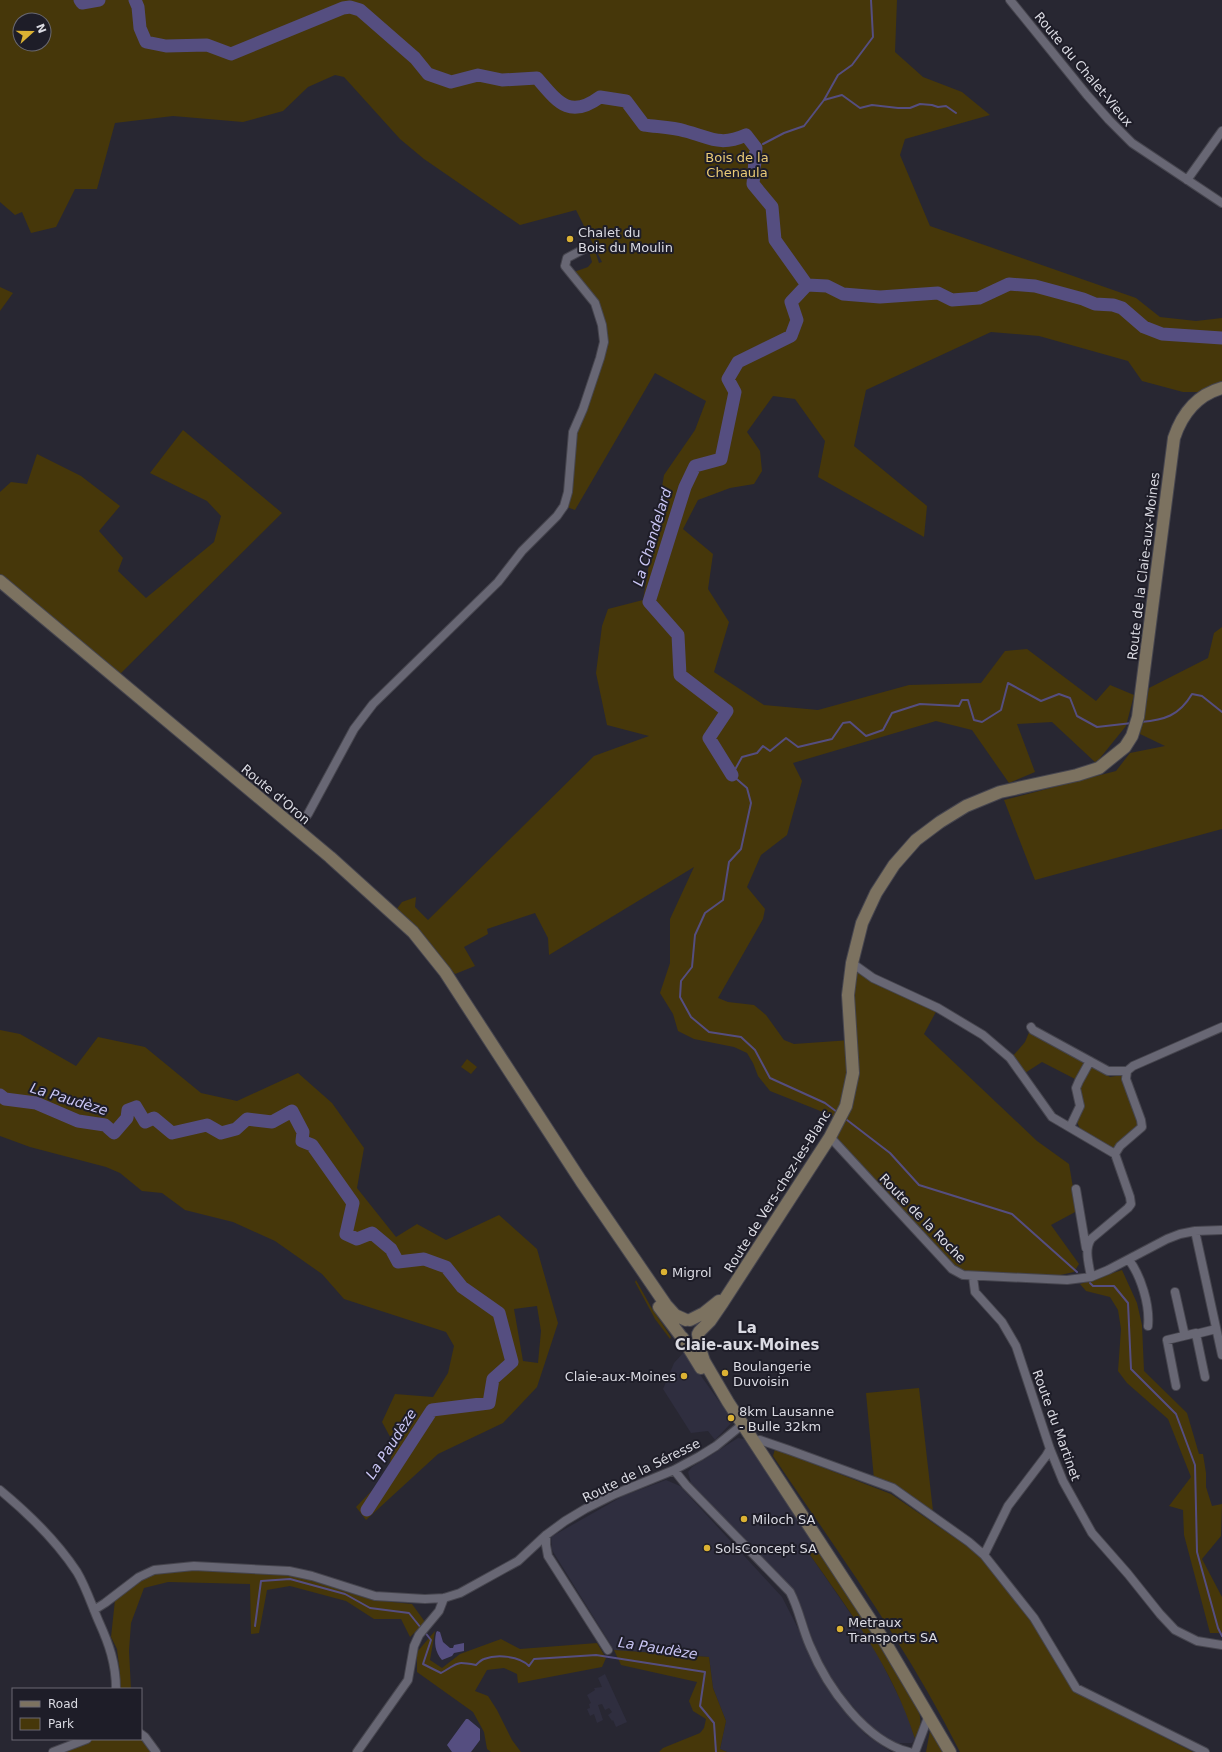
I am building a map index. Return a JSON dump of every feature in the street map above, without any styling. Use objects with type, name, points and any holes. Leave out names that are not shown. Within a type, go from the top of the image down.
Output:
[{"type":"main road","name":"Route de la Claie-aux-Moines","points":[[1111,760],[1124,748],[1132,736],[1138,717],[1174,438],[1180,422],[1189,409],[1200,398],[1222,388]]},
{"type":"main road","name":"Route d'Oron","points":[[0,581],[297,829],[377,898],[417,936],[445,972],[581,1181]]},
{"type":"main road","name":"Route de Vers-chez-les-Blanc","points":[[698,1333],[710,1321],[733,1287],[830,1137],[846,1106],[853,1073],[848,995],[852,963],[862,923],[876,893],[894,865],[916,840],[934,826],[966,806],[1000,792],[1077,775],[1099,768],[1111,760]]},
{"type":"main road","points":[[581,1181],[666,1305],[675,1315],[697,1324],[700,1349],[704,1361],[728,1402],[885,1642],[950,1752]]},
{"type":"main road","points":[[581,1181],[646,1288],[681,1336],[701,1368],[728,1402]]},
{"type":"main road","name":"Route de Vers-chez-les-Blanc","points":[[688,1320],[712,1307],[733,1287]]},
{"type":"main road","points":[[681,1336],[679,1326],[688,1320]]},
{"type":"main road","points":[[681,1336],[691,1340],[698,1333]]},
{"type":"street","name":"Route du Chalet-Vieux","points":[[1010,0],[1109,120],[1132,143],[1222,203]]},
{"type":"street","points":[[1187,180],[1222,131]]},
{"type":"street","points":[[297,829],[308,814],[354,729],[374,704],[498,582],[522,551],[557,516],[564,506],[568,492],[573,432],[591,387],[604,342],[602,325],[595,303],[565,266],[567,258],[572,254],[584,250]]},
{"type":"street","points":[[852,963],[873,978],[938,1008],[983,1035],[1010,1058],[1052,1117],[1116,1154],[1131,1204],[1091,1239],[1086,1249]]},
{"type":"street","points":[[1031,1027],[1033,1030],[1108,1071],[1127,1070],[1222,1027]]},
{"type":"street","points":[[1070,1127],[1080,1106],[1076,1088],[1090,1061]]},
{"type":"street","points":[[1116,1154],[1120,1146],[1142,1127],[1141,1120],[1126,1079],[1127,1070]]},
{"type":"street","name":"Route de la Roche","points":[[830,1137],[952,1269],[962,1275],[973,1277],[1067,1280],[1091,1277],[1129,1260],[1167,1239],[1195,1231],[1222,1230]]},
{"type":"street","points":[[1076,1189],[1091,1277]]},
{"type":"street","points":[[1195,1231],[1222,1355]]},
{"type":"street","points":[[1129,1260],[1135,1268],[1141,1284],[1148,1326]]},
{"type":"street","name":"Route du Martinet","points":[[973,1277],[975,1292],[1002,1322],[1016,1346],[1050,1449],[1063,1481],[1092,1533],[1175,1630],[1197,1641],[1222,1645]]},
{"type":"street","points":[[1176,1292],[1184,1334],[1188,1335]]},
{"type":"street","points":[[1176,1386],[1167,1340],[1216,1329]]},
{"type":"street","points":[[1196,1333],[1205,1377]]},
{"type":"street","name":"Route de la Séresse","points":[[94,1610],[138,1577],[154,1570],[194,1566],[289,1571],[312,1576],[375,1596],[425,1599],[444,1598],[460,1593],[518,1562],[546,1535],[565,1521],[603,1500],[674,1470],[716,1446],[743,1424]]},
{"type":"street","points":[[754,1441],[760,1440],[797,1452],[893,1488],[969,1542],[984,1555],[1034,1618],[1076,1688],[1206,1752]]},
{"type":"street","points":[[984,1555],[1008,1506],[1050,1449]]},
{"type":"street","points":[[674,1470],[686,1485],[790,1592],[794,1599],[809,1645],[821,1669],[836,1693],[867,1730],[897,1749],[909,1752]]},
{"type":"street","points":[[0,1490],[39,1525],[57,1545],[77,1573],[112,1651],[116,1674],[116,1688]]},
{"type":"street","points":[[546,1535],[548,1556],[608,1650]]},
{"type":"street","points":[[357,1752],[408,1680],[414,1646],[419,1636],[439,1611],[444,1598]]},
{"type":"street","points":[[915,1752],[929,1715]]},
{"type":"street","points":[[142,1735],[156,1752]]},
{"type":"street","points":[[53,1752],[84,1740]]},
{"type":"shaded area","points":[[684,1352],[733,1421],[715,1440],[708,1431],[691,1433],[663,1389],[674,1363]]},
{"type":"shaded area","points":[[738,1438],[744,1439],[816,1543],[808,1552],[875,1649],[907,1713],[915,1739],[912,1743],[894,1743],[869,1725],[837,1688],[816,1650],[798,1598],[691,1483],[688,1472],[692,1467]]},
{"type":"shaded area","points":[[666,1480],[680,1486],[782,1597],[832,1695],[865,1734],[891,1752],[727,1752],[720,1749],[726,1721],[713,1688],[709,1657],[614,1650],[552,1550],[551,1537],[623,1496]]},
{"type":"shaded area","points":[[437,1631],[440,1632],[443,1642],[450,1648],[453,1648],[454,1645],[464,1643],[464,1651],[454,1653],[452,1656],[442,1660],[438,1654],[435,1644]]},
{"type":"shaded area","points":[[605,1674],[627,1722],[616,1727],[613,1720],[612,1721],[608,1715],[612,1712],[609,1708],[605,1710],[602,1704],[598,1705],[603,1720],[597,1723],[594,1714],[590,1716],[587,1709],[590,1708],[589,1704],[591,1703],[587,1695],[595,1690],[594,1688],[602,1687],[598,1678]]},
{"type":"shaded area","points":[[466,1719],[480,1729],[480,1740],[471,1752],[452,1752],[447,1745]]},
{"type":"green space","name":"Bois de la Chenaula","points":[[0,0],[897,0],[895,52],[923,77],[962,92],[990,115],[905,139],[900,155],[930,226],[1136,298],[1160,317],[1196,321],[1222,318],[1222,386],[1200,392],[1183,392],[1142,381],[1128,361],[1039,336],[991,332],[866,390],[854,446],[927,506],[924,537],[818,477],[825,441],[795,399],[773,396],[747,432],[760,451],[762,471],[754,484],[730,488],[698,500],[683,529],[713,554],[708,589],[729,622],[714,672],[764,705],[818,710],[909,685],[981,683],[1005,651],[1027,649],[1096,701],[1110,685],[1134,695],[1126,726],[1096,763],[1052,722],[1017,724],[1035,772],[1009,783],[972,730],[936,721],[793,763],[802,781],[787,835],[761,855],[747,887],[765,909],[763,919],[718,998],[728,1002],[754,1005],[766,1015],[784,1040],[794,1044],[851,1040],[852,963],[938,1008],[924,1034],[1037,1141],[1069,1164],[1077,1211],[1051,1225],[1079,1264],[1074,1272],[1060,1275],[972,1273],[964,1271],[950,1262],[830,1137],[839,1122],[833,1116],[770,1091],[758,1076],[747,1053],[734,1047],[694,1039],[678,1031],[673,1014],[660,993],[670,963],[670,919],[694,867],[549,955],[548,938],[535,913],[487,929],[488,934],[464,947],[475,966],[455,974],[396,910],[402,902],[416,897],[415,907],[428,920],[594,756],[649,736],[607,725],[596,673],[602,626],[608,609],[643,600],[664,475],[695,430],[706,401],[655,373],[575,510],[564,506],[573,432],[604,342],[595,303],[571,273],[588,267],[592,262],[590,255],[591,252],[596,254],[599,263],[602,262],[576,210],[520,225],[424,159],[400,139],[344,77],[335,75],[308,87],[283,111],[243,122],[173,116],[115,123],[97,189],[75,189],[56,227],[31,233],[22,212],[15,215],[0,202]]},
{"type":"green space","points":[[0,287],[13,293],[0,311]]},
{"type":"green space","points":[[183,430],[282,513],[116,678],[0,581],[0,492],[11,482],[27,484],[37,454],[81,476],[120,506],[99,531],[123,558],[118,571],[146,598],[214,542],[221,516],[207,501],[150,473]]},
{"type":"green space","points":[[1222,627],[1222,829],[1035,880],[1004,800],[1116,771],[1130,753],[1165,746],[1140,734],[1149,688],[1208,658],[1214,633]]},
{"type":"green space","points":[[0,1030],[20,1034],[76,1066],[98,1037],[145,1047],[201,1093],[237,1101],[298,1073],[332,1103],[364,1148],[357,1188],[396,1237],[417,1224],[446,1240],[499,1215],[537,1249],[558,1323],[537,1387],[503,1423],[438,1454],[366,1520],[356,1507],[387,1475],[394,1444],[382,1422],[395,1394],[433,1397],[448,1373],[454,1346],[446,1332],[344,1299],[322,1274],[275,1241],[233,1222],[185,1210],[162,1193],[142,1191],[120,1173],[106,1167],[30,1147],[0,1136]],"holes":[[[537,1306],[541,1331],[538,1363],[523,1361],[514,1309]]]},
{"type":"green space","points":[[1030,1030],[1087,1063],[1077,1080],[1042,1062],[1025,1073],[1012,1057],[1025,1042]]},
{"type":"green space","points":[[467,1059],[477,1067],[471,1074],[461,1067]]},
{"type":"green space","points":[[1093,1066],[1110,1077],[1122,1075],[1139,1123],[1136,1130],[1112,1150],[1081,1131],[1077,1122],[1083,1107],[1080,1090],[1082,1079]]},
{"type":"green space","points":[[1122,1270],[1137,1303],[1142,1325],[1144,1371],[1187,1413],[1199,1454],[1203,1454],[1206,1473],[1206,1487],[1212,1506],[1222,1504],[1221,1536],[1202,1559],[1222,1597],[1222,1633],[1210,1633],[1184,1535],[1183,1510],[1169,1506],[1191,1477],[1168,1419],[1127,1383],[1118,1371],[1121,1329],[1118,1310],[1110,1297],[1086,1291],[1080,1284]]},
{"type":"green space","points":[[636,1280],[651,1307],[671,1337],[670,1339],[655,1319],[635,1282]]},
{"type":"green space","points":[[919,1388],[933,1511],[894,1484],[874,1479],[866,1393]]},
{"type":"green space","points":[[775,1449],[891,1494],[977,1553],[1032,1619],[1074,1691],[1193,1752],[960,1752],[940,1713],[895,1638],[847,1564],[773,1456]]},
{"type":"green space","points":[[816,1543],[916,1700],[920,1716],[920,1730],[915,1739],[906,1713],[883,1664],[855,1619],[808,1552]]},
{"type":"green space","points":[[192,1570],[287,1575],[309,1580],[372,1600],[412,1604],[425,1622],[410,1637],[401,1619],[374,1619],[346,1601],[290,1586],[267,1590],[259,1633],[251,1634],[250,1584],[168,1582],[144,1588],[131,1623],[129,1651],[131,1688],[119,1688],[120,1673],[117,1649],[111,1637],[115,1600],[139,1580],[153,1573]]},
{"type":"green space","points":[[435,1631],[430,1660],[442,1668],[460,1654],[501,1639],[520,1649],[597,1643],[606,1658],[602,1667],[518,1683],[517,1674],[504,1668],[487,1670],[475,1691],[488,1696],[512,1740],[521,1752],[491,1752],[487,1749],[484,1732],[473,1712],[417,1672],[417,1652]]},
{"type":"green space","points":[[614,1650],[709,1657],[713,1688],[726,1721],[720,1749],[727,1752],[659,1752],[663,1748],[700,1733],[704,1728],[706,1719],[693,1711],[689,1701],[697,1682],[621,1665]]},
{"type":"green space","points":[[931,1725],[946,1752],[926,1752]]},
{"type":"green space","points":[[142,1739],[152,1752],[63,1752],[91,1740]]},
{"type":"waterway","name":"La Chandelard","points":[[80,0],[82,3],[99,0]]},
{"type":"waterway","name":"La Chandelard","points":[[135,0],[138,7],[140,28],[146,42],[166,46],[207,45],[231,54],[343,8],[350,7],[360,10],[415,58],[428,74],[451,82],[478,75],[502,80],[537,78],[551,94],[564,105],[580,107],[589,104],[600,97],[626,101],[644,125],[675,129],[721,141],[737,139],[746,135],[756,148],[753,184],[772,207],[775,240],[807,285],[791,302],[797,320],[791,336],[738,362],[728,379],[735,392],[721,459],[695,466],[685,487],[649,602],[678,635],[680,675],[727,711],[709,738],[732,775]]},
{"type":"waterway","points":[[763,144],[784,133],[804,126],[824,100],[838,75],[852,65],[873,37],[871,0]]},
{"type":"waterway","points":[[824,100],[842,95],[860,108],[872,105],[910,108],[920,104],[938,107],[946,106],[956,113]]},
{"type":"waterway","name":"La Chandelard","points":[[807,285],[827,286],[843,294],[880,297],[938,293],[952,300],[979,298],[1009,284],[1035,286],[1083,299],[1095,304],[1113,305],[1122,308],[1144,327],[1162,334],[1222,338]]},
{"type":"waterway","name":"La Chandelard","points":[[837,1112],[825,1103],[770,1078],[755,1050],[741,1037],[709,1032],[691,1017],[680,997],[681,981],[692,967],[695,935],[705,913],[723,900],[729,862],[741,849],[751,803],[747,788],[732,775],[742,757],[757,753],[763,746],[770,751],[786,738],[798,747],[832,739],[843,723],[850,722],[866,736],[883,730],[892,713],[920,704],[959,706],[962,700],[968,700],[974,720],[982,722],[1001,710],[1008,683],[1041,701],[1059,694],[1070,698],[1077,716],[1097,727],[1132,723]]},
{"type":"waterway","name":"La Chandelard","points":[[1141,722],[1157,720],[1170,716],[1182,707],[1192,694],[1202,696],[1222,712]]},
{"type":"waterway","name":"La Paudèze","points":[[0,1095],[5,1099],[36,1103],[78,1121],[105,1125],[114,1133],[127,1118],[128,1110],[136,1107],[145,1122],[154,1118],[172,1133],[207,1125],[221,1133],[236,1129],[247,1119],[272,1122],[292,1111],[303,1132],[302,1141],[312,1145],[353,1203],[346,1234],[357,1239],[372,1233],[391,1249],[398,1262],[424,1259],[446,1267],[462,1287],[499,1313],[512,1362],[493,1379],[489,1403],[432,1410],[367,1510]]},
{"type":"waterway","points":[[847,1120],[890,1153],[919,1185],[1012,1214],[1077,1272]]},
{"type":"waterway","points":[[1090,1283],[1093,1286],[1114,1286],[1128,1303],[1131,1369],[1176,1414],[1195,1465],[1197,1552],[1218,1628],[1222,1636]]},
{"type":"waterway","points":[[255,1626],[261,1581],[290,1579],[345,1594],[370,1608],[409,1613],[421,1628]]},
{"type":"waterway","name":"La Paudèze","points":[[424,1631],[431,1640],[423,1664],[441,1673],[454,1665],[460,1663],[476,1665],[483,1659],[489,1657],[502,1656],[514,1658],[529,1666],[534,1659],[596,1655],[705,1672],[700,1706],[714,1723],[716,1752]]},
{"type":"place","name":"Chalet du Bois du Moulin","points":[[570,239]]},
{"type":"place","name":"Migrol","points":[[664,1272]]},
{"type":"place","name":"Boulangerie Duvoisin","points":[[725,1373]]},
{"type":"place","name":"Claie-aux-Moines","points":[[684,1376]]},
{"type":"place","name":"8km Lausanne - Bulle 32km","points":[[731,1418]]},
{"type":"place","name":"Miloch SA","points":[[744,1519]]},
{"type":"place","name":"SolsConcept SA","points":[[707,1548]]},
{"type":"place","name":"Metraux Transports SA","points":[[840,1629]]},
{"type":"district","name":"La Claie-aux-Moines","points":[[747,1336]]}]
